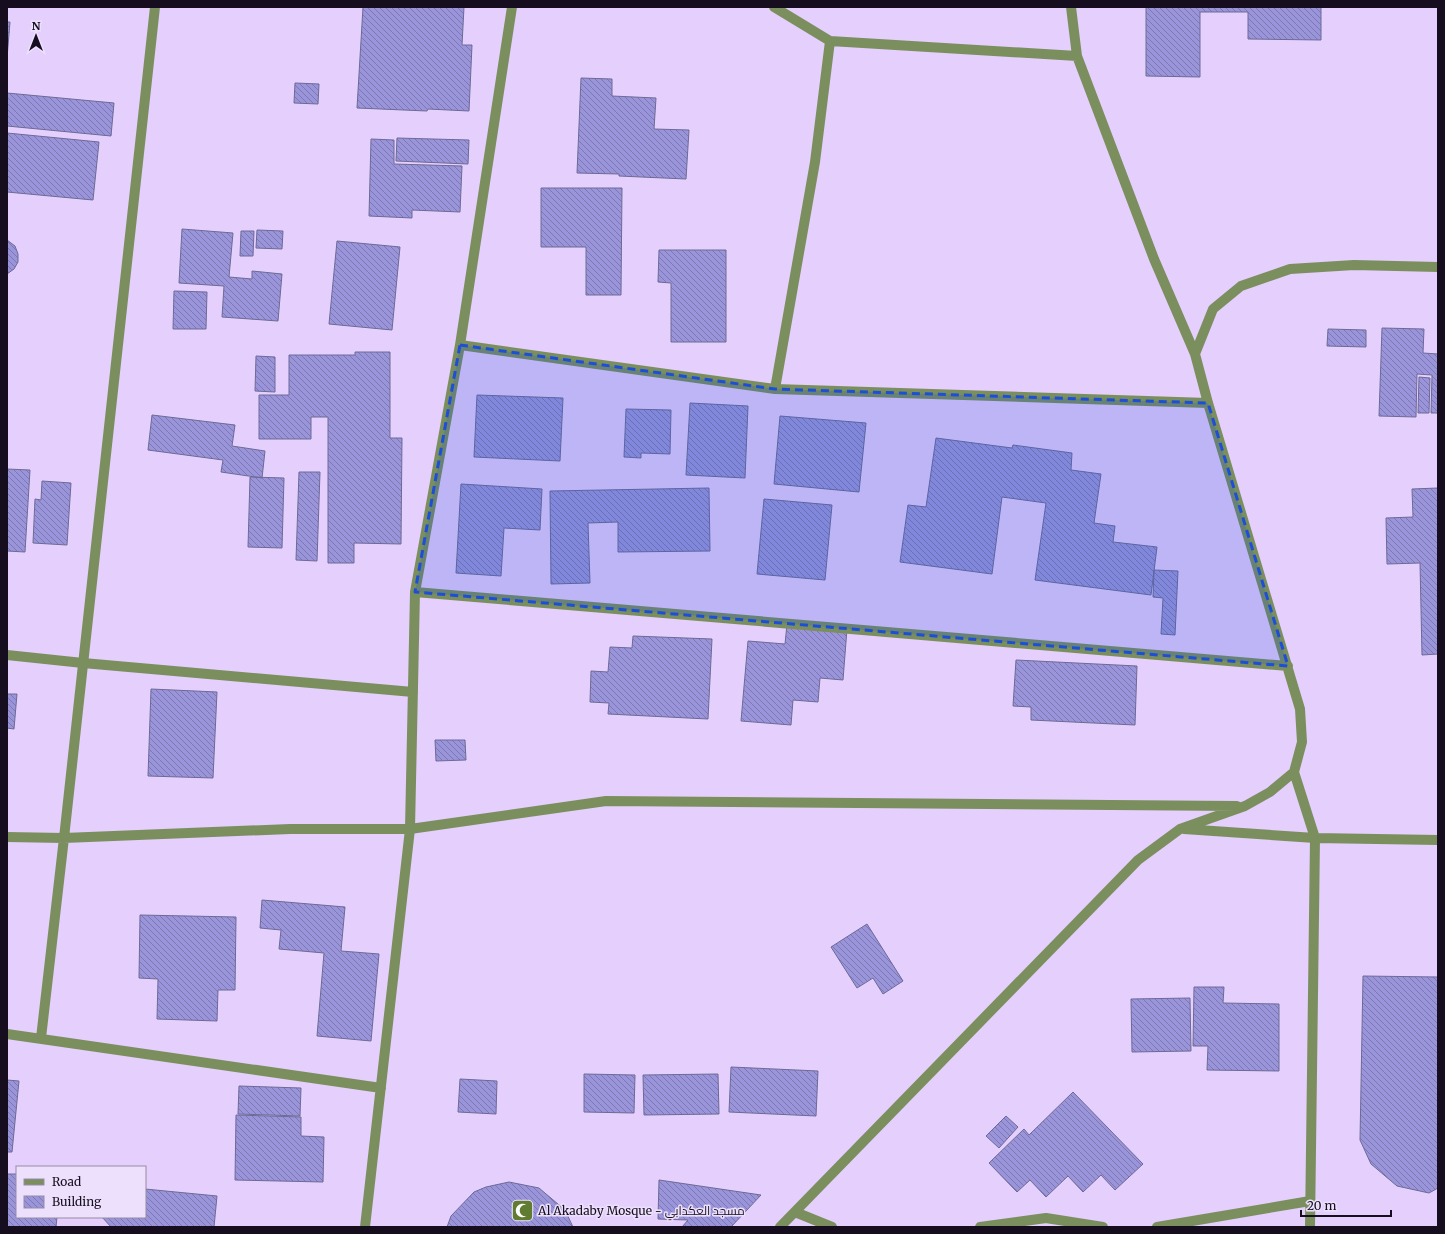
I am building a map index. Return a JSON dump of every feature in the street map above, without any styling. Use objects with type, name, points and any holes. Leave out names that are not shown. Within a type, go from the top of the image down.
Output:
[{"type":"street","points":[[41,1038],[155,7]]},
{"type":"street","points":[[365,1227],[410,829],[415,592],[460,345],[512,7]]},
{"type":"street","points":[[774,7],[830,41],[1077,56]]},
{"type":"street","points":[[1071,7],[1077,56],[1154,259],[1195,354],[1208,403],[1300,709],[1302,742],[1294,772],[1315,838],[1310,1227]]},
{"type":"street","points":[[774,389],[815,162],[830,41]]},
{"type":"street","points":[[1195,354],[1214,309],[1241,286],[1290,269],[1354,265],[1438,267]]},
{"type":"street","points":[[460,345],[774,389],[1208,403]]},
{"type":"street","points":[[415,592],[1288,666]]},
{"type":"street","points":[[7,655],[413,692]]},
{"type":"street","points":[[780,1227],[1138,860],[1180,829],[1245,806],[1270,792],[1294,772]]},
{"type":"street","points":[[7,837],[64,838],[290,829],[410,829],[606,801],[1245,806]]},
{"type":"street","points":[[1180,829],[1315,838],[1438,840]]},
{"type":"street","points":[[7,1034],[381,1088]]},
{"type":"street","points":[[1157,1227],[1310,1201]]},
{"type":"street","points":[[795,1212],[832,1227]]},
{"type":"street","points":[[980,1227],[1046,1218],[1104,1227]]},
{"type":"highlighted area","points":[[460,345],[775,389],[1208,403],[1288,666],[415,592]]},
{"type":"building","points":[[363,7],[464,7],[462,45],[472,45],[469,111],[357,108]]},
{"type":"building","points":[[1146,7],[1321,7],[1321,40],[1248,39],[1248,12],[1200,12],[1200,77],[1146,76]]},
{"type":"building","points":[[7,22],[10,22],[7,58]]},
{"type":"building","points":[[581,78],[612,79],[612,96],[656,98],[654,129],[689,130],[686,179],[619,176],[619,174],[577,173]]},
{"type":"building","points":[[295,83],[319,84],[318,104],[294,103]]},
{"type":"building","points":[[7,93],[114,103],[111,136],[7,126]]},
{"type":"building","points":[[7,133],[99,142],[93,200],[7,192]]},
{"type":"building","points":[[397,138],[469,140],[468,164],[396,161]]},
{"type":"building","points":[[371,139],[394,140],[394,164],[462,166],[460,212],[412,210],[412,218],[369,216]]},
{"type":"building","points":[[541,188],[622,188],[621,295],[586,295],[586,247],[541,247]]},
{"type":"building","points":[[182,229],[233,233],[229,277],[252,279],[252,271],[282,274],[278,321],[222,317],[224,286],[179,283]]},
{"type":"building","points":[[257,230],[283,231],[282,249],[256,248]]},
{"type":"building","points":[[241,231],[254,231],[253,256],[240,256]]},
{"type":"building","points":[[7,240],[15,246],[18,254],[18,262],[14,269],[7,274]]},
{"type":"building","points":[[337,241],[400,247],[392,330],[329,324]]},
{"type":"building","points":[[659,250],[726,250],[726,342],[671,342],[671,283],[658,282]]},
{"type":"building","points":[[174,291],[207,292],[206,329],[173,329]]},
{"type":"building","points":[[1382,328],[1424,329],[1423,353],[1438,354],[1438,413],[1431,413],[1432,375],[1417,374],[1416,417],[1379,416]]},
{"type":"building","points":[[1328,329],[1366,330],[1366,347],[1327,346]]},
{"type":"building","points":[[355,352],[390,352],[390,438],[402,438],[401,544],[354,543],[354,563],[328,563],[328,417],[311,417],[311,439],[259,439],[259,395],[289,395],[289,355],[355,355]]},
{"type":"building","points":[[256,356],[275,357],[275,392],[255,391]]},
{"type":"building","points":[[1419,377],[1430,378],[1429,413],[1418,413]]},
{"type":"building","points":[[477,395],[563,398],[560,461],[474,457]]},
{"type":"building","points":[[690,403],[748,406],[745,478],[686,475]]},
{"type":"building","points":[[626,409],[671,410],[670,454],[641,453],[641,458],[624,457]]},
{"type":"building","points":[[152,415],[235,425],[232,446],[265,451],[262,478],[221,472],[223,460],[148,450]]},
{"type":"building","points":[[780,416],[866,423],[859,492],[774,484]]},
{"type":"building","points":[[936,438],[1012,448],[1013,445],[1072,453],[1071,470],[1101,474],[1094,523],[1115,526],[1113,542],[1157,547],[1151,595],[1035,580],[1046,503],[1002,497],[992,574],[900,562],[908,505],[926,507]]},
{"type":"building","points":[[7,469],[30,470],[25,552],[7,551]]},
{"type":"building","points":[[299,472],[320,472],[317,561],[296,560]]},
{"type":"building","points":[[250,477],[284,478],[282,548],[248,547]]},
{"type":"building","points":[[42,481],[71,483],[67,545],[33,543],[35,499],[41,500]]},
{"type":"building","points":[[461,484],[542,489],[540,530],[504,528],[501,576],[456,573]]},
{"type":"building","points":[[709,488],[710,551],[618,552],[618,522],[588,523],[590,583],[551,584],[550,491]]},
{"type":"building","points":[[1438,488],[1438,654],[1422,655],[1420,563],[1387,564],[1386,518],[1413,517],[1412,489]]},
{"type":"building","points":[[764,499],[832,505],[825,580],[757,574]]},
{"type":"building","points":[[1154,570],[1178,571],[1175,635],[1161,634],[1163,598],[1153,597]]},
{"type":"building","points":[[787,624],[847,629],[843,680],[820,678],[818,702],[793,700],[791,725],[741,721],[748,641],[785,644]]},
{"type":"building","points":[[633,636],[712,639],[708,719],[608,714],[609,703],[590,702],[591,671],[608,672],[610,647],[632,648]]},
{"type":"building","points":[[1016,660],[1137,666],[1135,725],[1031,720],[1031,707],[1013,706]]},
{"type":"building","points":[[151,689],[217,692],[213,778],[148,776]]},
{"type":"building","points":[[7,694],[17,694],[14,729],[7,728]]},
{"type":"building","points":[[435,740],[465,740],[466,760],[436,761]]},
{"type":"building","points":[[262,900],[345,907],[341,951],[379,954],[371,1041],[317,1036],[324,953],[279,949],[281,930],[260,928]]},
{"type":"building","points":[[140,915],[236,917],[235,990],[218,990],[217,1021],[157,1019],[158,979],[139,978]]},
{"type":"building","points":[[867,924],[903,981],[883,994],[873,978],[857,988],[831,947]]},
{"type":"building","points":[[1363,976],[1438,977],[1438,1188],[1429,1193],[1397,1186],[1371,1164],[1360,1140]]},
{"type":"building","points":[[1194,987],[1224,987],[1223,1003],[1279,1004],[1279,1071],[1207,1070],[1208,1046],[1193,1046]]},
{"type":"building","points":[[1190,998],[1191,1051],[1132,1052],[1131,999]]},
{"type":"building","points":[[731,1067],[818,1071],[816,1116],[729,1112]]},
{"type":"building","points":[[584,1074],[635,1075],[634,1113],[584,1112]]},
{"type":"building","points":[[718,1074],[719,1114],[644,1115],[643,1075]]},
{"type":"building","points":[[460,1079],[497,1081],[496,1114],[458,1112]]},
{"type":"building","points":[[7,1080],[19,1081],[12,1152],[7,1152]]},
{"type":"building","points":[[239,1086],[301,1088],[300,1116],[238,1114]]},
{"type":"building","points":[[1073,1092],[1143,1164],[1115,1190],[1101,1175],[1083,1192],[1068,1176],[1046,1197],[1030,1180],[1017,1192],[989,1163],[1024,1129],[1029,1135]]},
{"type":"building","points":[[236,1115],[301,1117],[301,1136],[324,1137],[323,1182],[235,1180]]},
{"type":"building","points":[[1006,1116],[1018,1127],[999,1148],[986,1136]]},
{"type":"building","points":[[7,1174],[16,1174],[16,1218],[57,1218],[56,1227],[7,1227]]},
{"type":"building","points":[[659,1180],[761,1195],[731,1227],[682,1227],[688,1220],[658,1219]]},
{"type":"building","points":[[509,1182],[539,1188],[565,1210],[573,1227],[447,1227],[451,1216],[474,1192],[486,1187]]},
{"type":"building","points":[[146,1189],[217,1196],[214,1227],[111,1227],[103,1218],[146,1218]]},
{"type":"place","name":"Al Akadaby Mosque - مسجد العكدابي","points":[[523,1210]]}]
